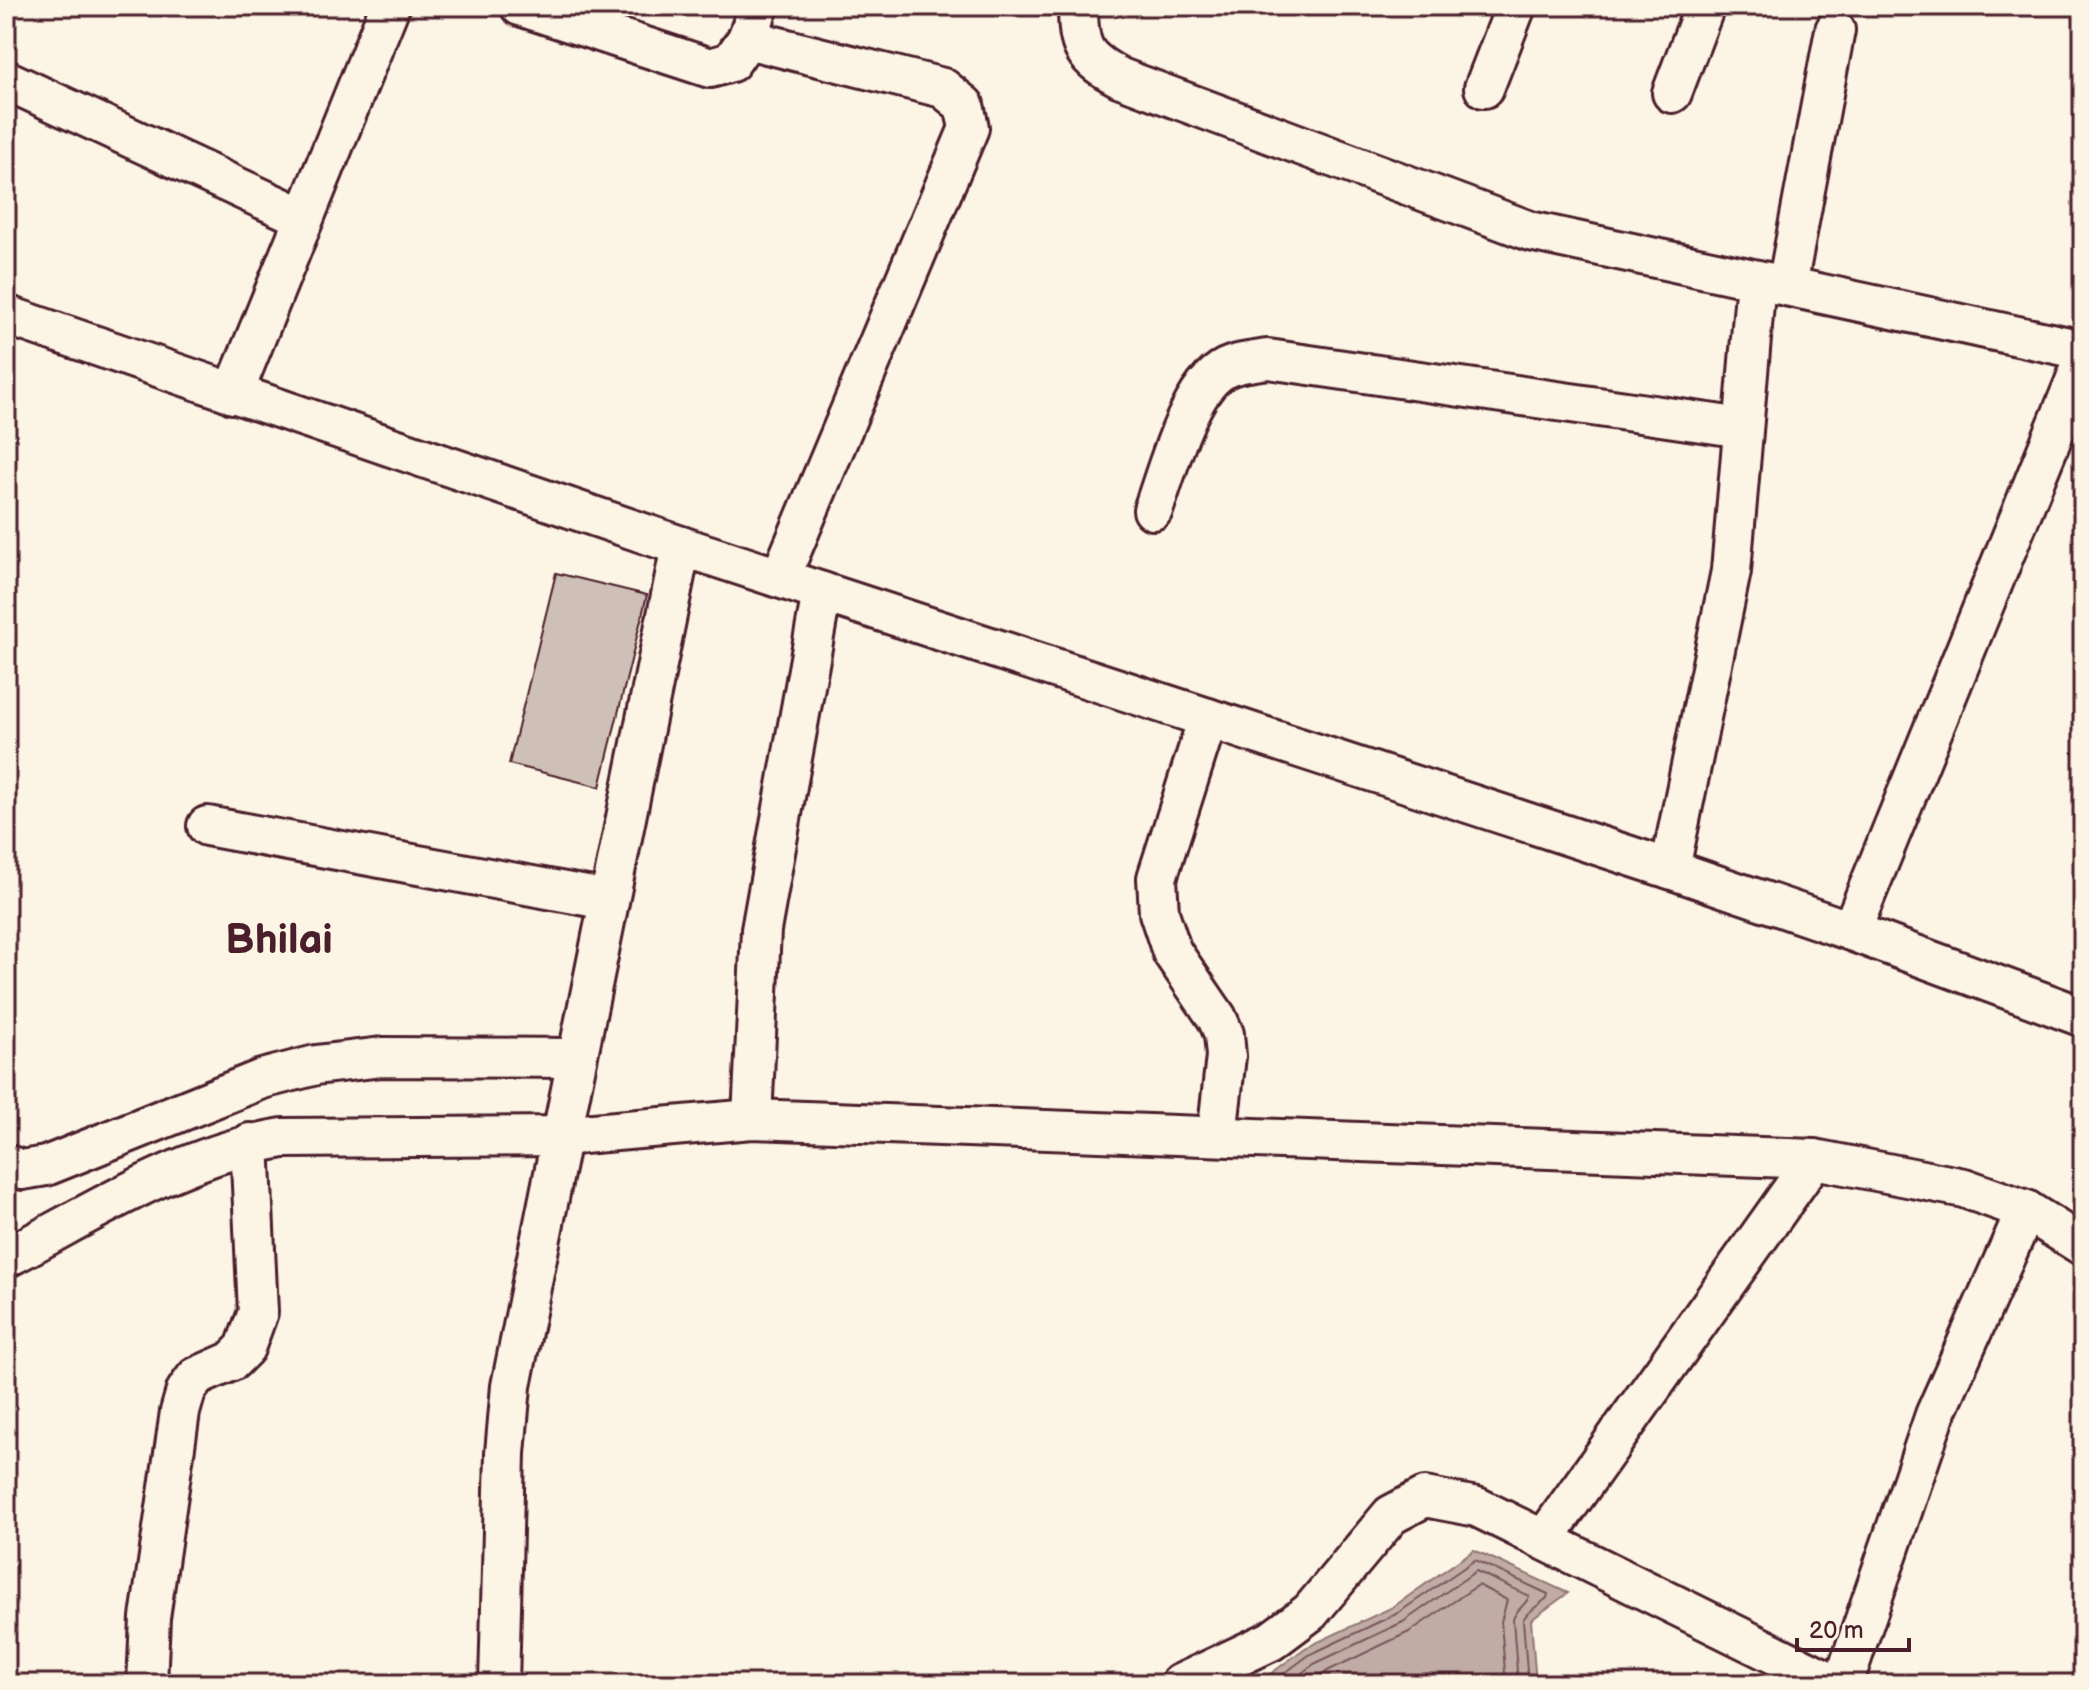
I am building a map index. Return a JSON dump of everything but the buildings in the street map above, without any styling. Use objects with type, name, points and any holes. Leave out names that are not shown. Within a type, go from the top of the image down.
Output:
[{"type":"street","points":[[233,394],[390,6]]},
{"type":"street","points":[[520,6],[710,68],[731,62],[753,23],[943,88],[964,105],[969,128],[780,578]]},
{"type":"street","points":[[1078,6],[1078,37],[1094,63],[1121,78],[1530,231],[2083,350]]},
{"type":"street","points":[[1484,88],[1516,6]]},
{"type":"street","points":[[1672,93],[1705,6]]},
{"type":"street","points":[[1670,869],[1731,571],[1743,428],[1771,283],[1835,30]]},
{"type":"street","points":[[6,80],[304,218]]},
{"type":"street","points":[[6,315],[681,546],[1670,869],[1851,931],[2083,1017]]},
{"type":"street","points":[[1153,510],[1195,398],[1211,378],[1229,366],[1268,359],[1743,428]]},
{"type":"street","points":[[1851,931],[2083,362]]},
{"type":"street","points":[[499,1684],[505,1453],[511,1386],[681,546]]},
{"type":"street","points":[[752,1119],[761,930],[822,592]]},
{"type":"street","points":[[1208,718],[1157,878],[1159,913],[1172,952],[1217,1018],[1224,1034],[1226,1056],[1217,1136]]},
{"type":"street","points":[[207,826],[608,900]]},
{"type":"street","points":[[6,1164],[22,1170],[46,1166],[262,1079],[316,1065],[382,1057],[576,1058]]},
{"type":"street","points":[[6,1258],[164,1175],[250,1143],[283,1138],[560,1136],[752,1119],[1814,1159],[1964,1188],[2026,1210],[2083,1246]]},
{"type":"street","points":[[147,1684],[150,1618],[180,1412],[186,1391],[196,1377],[232,1361],[245,1348],[258,1312],[250,1143]]},
{"type":"street","points":[[1545,1538],[1814,1159]]},
{"type":"street","points":[[1843,1684],[1935,1415],[2026,1210]]},
{"type":"street","points":[[1180,1684],[1247,1654],[1291,1627],[1310,1612],[1391,1515],[1425,1497],[1477,1507],[1545,1538],[1835,1684]]},
{"type":"water","points":[[1474,1550],[1568,1593],[1531,1620],[1536,1684],[1257,1684],[1305,1648],[1393,1607]]},
{"type":"district","name":"Bhilai","points":[[279,940]]}]
